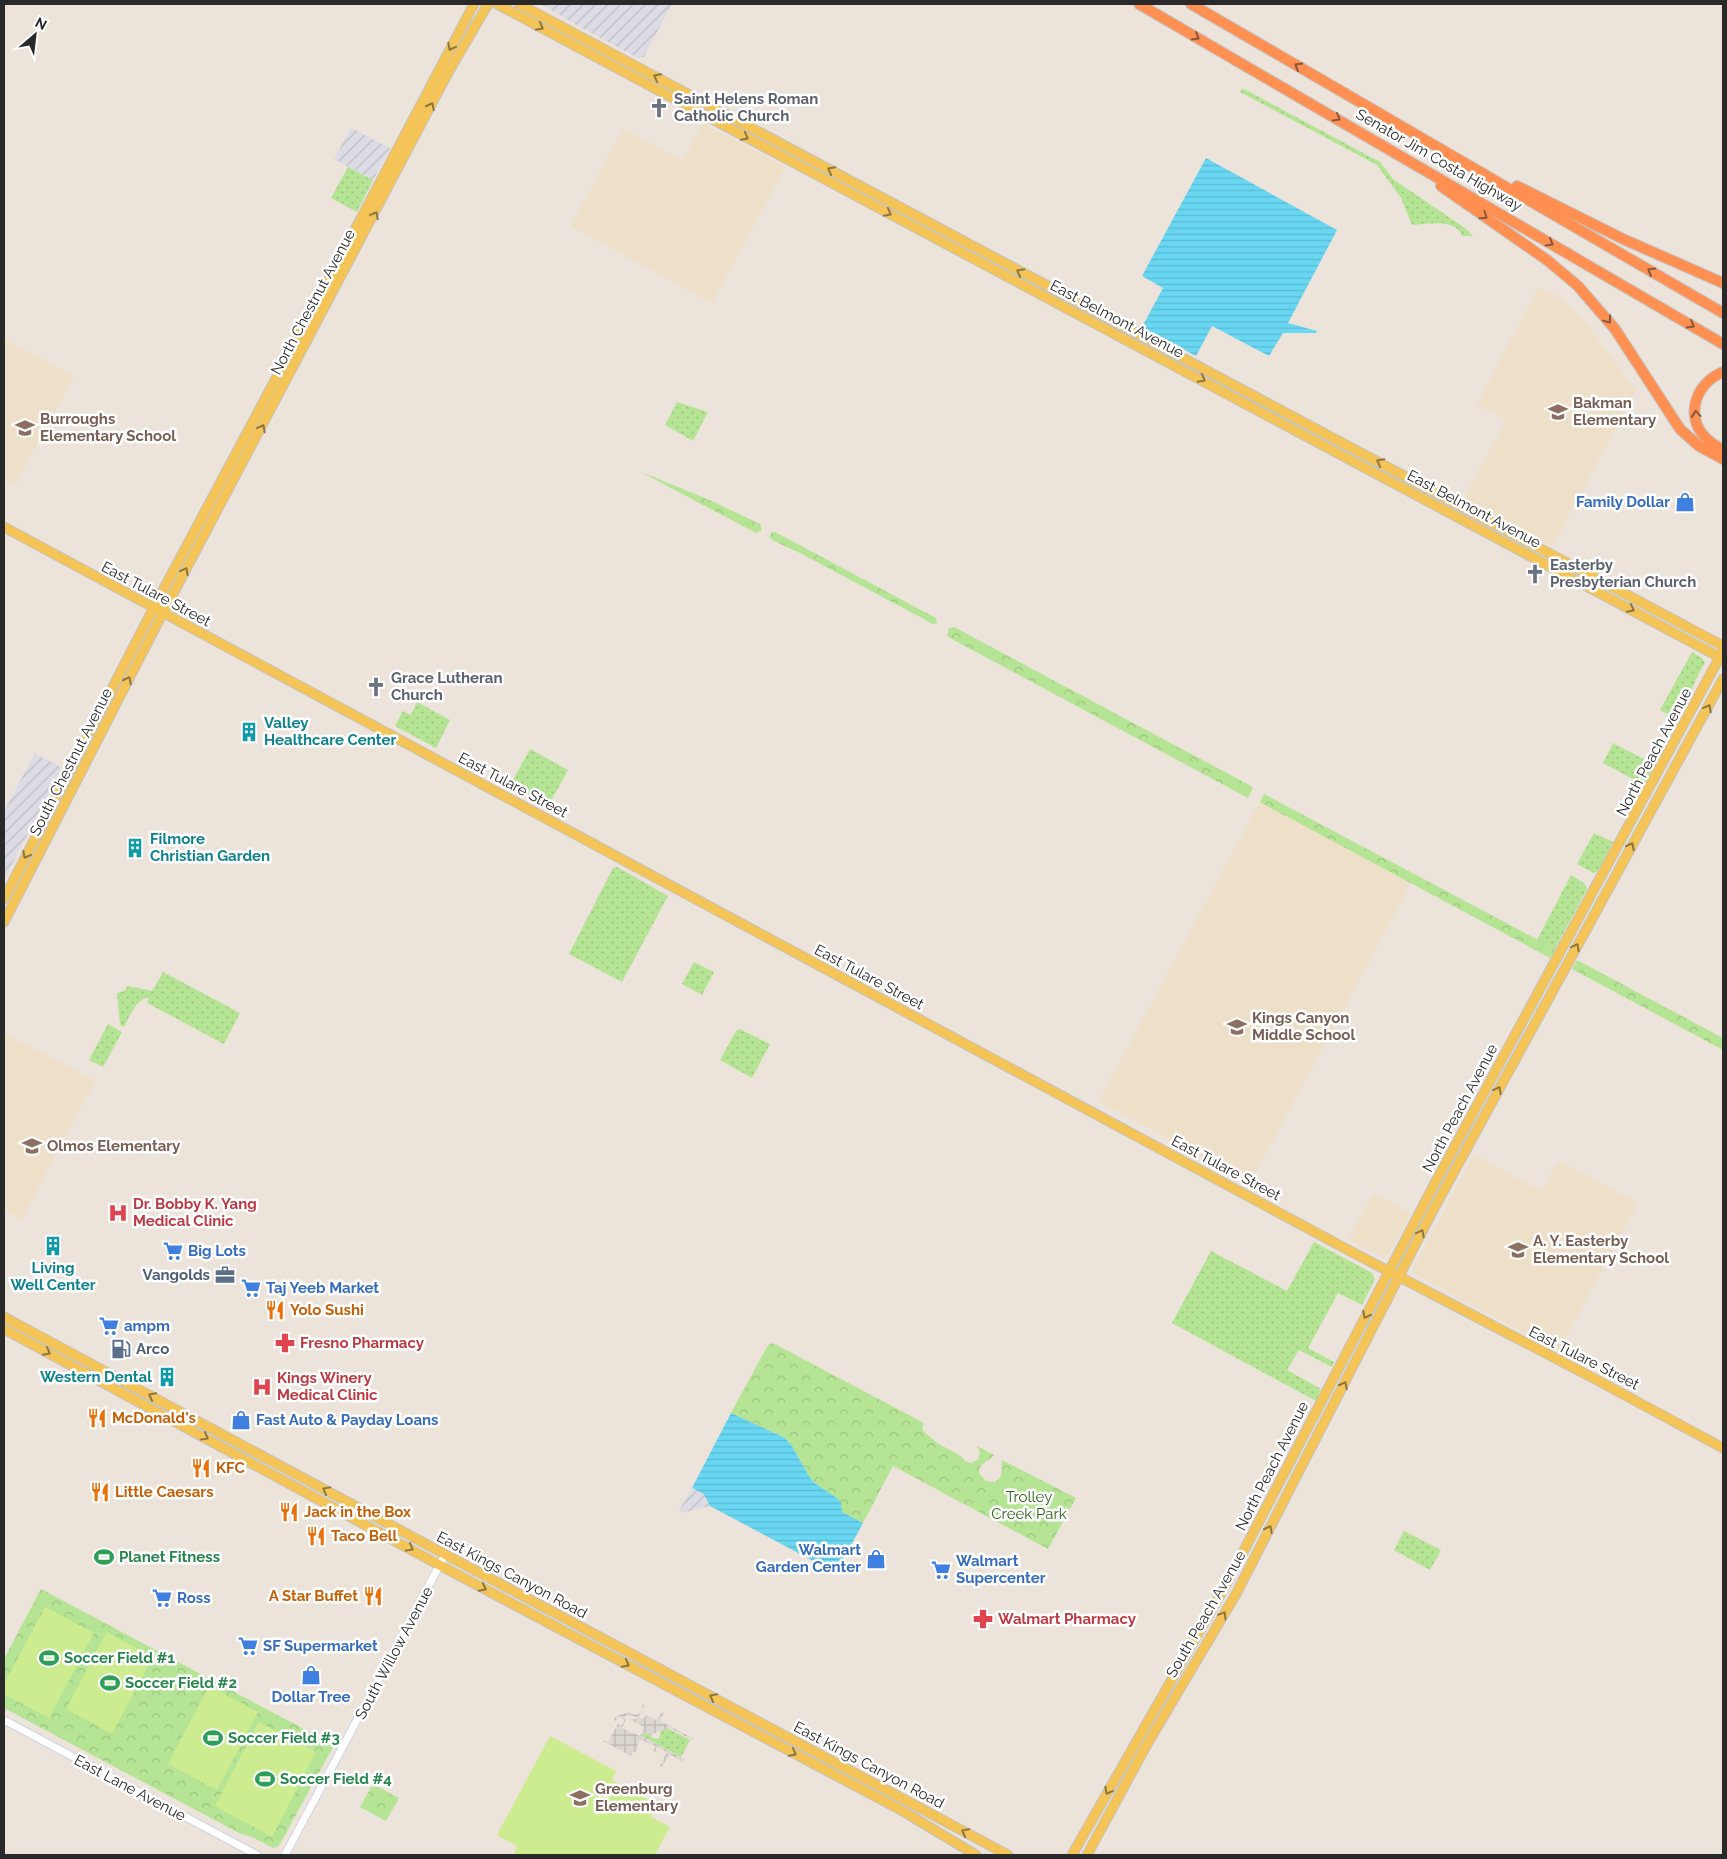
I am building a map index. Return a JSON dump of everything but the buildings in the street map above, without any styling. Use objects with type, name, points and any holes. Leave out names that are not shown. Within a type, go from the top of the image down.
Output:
[{"type":"highway","points":[[1133,4],[1172,22]]},
{"type":"highway","name":"Senator Jim Costa Highway","points":[[1139,4],[1723,344]]},
{"type":"highway","name":"Senator Jim Costa Highway","points":[[1191,4],[1723,313]]},
{"type":"highway","points":[[1198,4],[1225,24]]},
{"type":"highway","points":[[1401,126],[1623,239],[1723,283]]},
{"type":"highway","points":[[1388,148],[1546,260],[1578,286],[1615,329],[1680,429],[1699,446],[1723,459]]},
{"type":"highway","points":[[1723,372],[1712,377],[1701,388],[1696,399],[1694,413],[1703,436],[1723,450]]},
{"type":"main road","name":"North Chestnut Avenue","points":[[153,609],[474,4]]},
{"type":"main road","name":"North Chestnut Avenue","points":[[163,614],[450,71],[488,4]]},
{"type":"main road","name":"East Belmont Avenue","points":[[497,4],[1722,655]]},
{"type":"main road","name":"East Belmont Avenue","points":[[519,4],[1723,646]]},
{"type":"main road","points":[[203,538],[201,532],[214,505],[215,493]]},
{"type":"main road","name":"East Tulare Street","points":[[4,527],[153,609],[1723,1448]]},
{"type":"main road","name":"South Chestnut Avenue","points":[[4,899],[153,609]]},
{"type":"main road","name":"South Chestnut Avenue","points":[[4,922],[163,614]]},
{"type":"main road","name":"North Peach Avenue","points":[[1228,1581],[1389,1271],[1722,655]]},
{"type":"main road","name":"North Peach Avenue","points":[[1398,1276],[1723,679]]},
{"type":"main road","points":[[1649,812],[1648,804],[1666,768],[1669,754]]},
{"type":"main road","points":[[1586,929],[1587,916],[1599,892],[1598,884]]},
{"type":"main road","points":[[1521,1048],[1519,1044],[1520,1038],[1538,1005],[1536,996]]},
{"type":"main road","name":"South Peach Avenue","points":[[1087,1855],[1127,1779],[1239,1588],[1398,1276]]},
{"type":"main road","name":"East Kings Canyon Road","points":[[4,1317],[1008,1855]]},
{"type":"main road","name":"East Kings Canyon Road","points":[[4,1329],[440,1565],[892,1806],[976,1855]]},
{"type":"main road","name":"South Peach Avenue","points":[[1072,1855],[1228,1581]]},
{"type":"main road","points":[[1189,1671],[1197,1647],[1210,1624],[1209,1614]]},
{"type":"main road","points":[[1146,1746],[1154,1721],[1171,1689],[1170,1682]]},
{"type":"main road","points":[[1127,1779],[1126,1772],[1141,1743],[1142,1731]]},
{"type":"street","name":"South Willow Avenue","points":[[286,1855],[445,1555]]},
{"type":"street","name":"East Lane Avenue","points":[[4,1720],[257,1855]]},
{"type":"shaded area","points":[[541,4],[672,4],[644,57],[638,58]]},
{"type":"shaded area","points":[[703,123],[785,167],[712,303],[571,226],[623,129],[683,161]]},
{"type":"shaded area","points":[[351,128],[390,148],[373,180],[334,159]]},
{"type":"shaded area","name":"Bakman Elementary","points":[[1539,287],[1555,295],[1582,318],[1636,390],[1553,546],[1464,499],[1506,420],[1477,404]]},
{"type":"shaded area","name":"Burroughs Elementary School","points":[[4,339],[74,376],[15,485],[4,479]]},
{"type":"shaded area","points":[[35,753],[59,766],[61,769],[4,880],[4,811]]},
{"type":"shaded area","name":"Kings Canyon Middle School","points":[[1260,802],[1411,883],[1250,1183],[1099,1101]]},
{"type":"shaded area","name":"Olmos Elementary","points":[[4,1033],[95,1081],[21,1220],[4,1210]]},
{"type":"shaded area","name":"A. Y. Easterby Elementary School","points":[[1474,1155],[1542,1191],[1559,1161],[1638,1203],[1559,1350],[1413,1273],[1414,1267]]},
{"type":"shaded area","points":[[1373,1193],[1411,1213],[1388,1255],[1383,1257],[1349,1239]]},
{"type":"shaded area","points":[[692,1488],[704,1494],[710,1506],[682,1513],[679,1511]]},
{"type":"shaded area","points":[[642,1705],[644,1705],[644,1708],[639,1716],[640,1718],[644,1718],[646,1715],[656,1720],[662,1712],[664,1713],[660,1721],[694,1739],[668,1727],[651,1736],[644,1733],[641,1736],[684,1759],[683,1762],[669,1754],[662,1767],[660,1766],[667,1752],[657,1747],[655,1752],[653,1751],[656,1746],[640,1740],[638,1747],[631,1756],[603,1741],[608,1742],[618,1724],[621,1726],[624,1721],[622,1717],[617,1718],[616,1721],[614,1720],[615,1717],[629,1712],[634,1715],[642,1711]],"holes":[[[624,1716],[636,1717],[636,1719],[629,1719],[644,1727],[640,1736],[622,1728],[626,1719]]]},
{"type":"green space","points":[[1242,88],[1380,162],[1393,179],[1465,228],[1473,236],[1462,236],[1459,230],[1447,224],[1412,225],[1401,198],[1377,165],[1240,92]]},
{"type":"green space","points":[[348,167],[373,180],[357,212],[331,198]]},
{"type":"green space","points":[[677,402],[708,412],[693,441],[665,425]]},
{"type":"green space","points":[[639,471],[714,502],[760,524],[762,530],[756,533]]},
{"type":"green space","points":[[772,532],[936,618],[937,623],[933,624],[772,540],[769,537]]},
{"type":"green space","points":[[954,627],[1251,786],[1253,788],[1248,798],[950,638],[947,636],[949,628]]},
{"type":"green space","points":[[1692,652],[1702,658],[1705,663],[1677,719],[1660,710]]},
{"type":"green space","points":[[417,702],[450,720],[436,748],[395,726],[403,711],[411,715]]},
{"type":"green space","points":[[1613,743],[1655,765],[1644,785],[1603,763]]},
{"type":"green space","points":[[530,749],[568,770],[547,808],[509,787]]},
{"type":"green space","points":[[1264,794],[1555,949],[1550,958],[1260,802]]},
{"type":"green space","points":[[1594,833],[1613,842],[1598,871],[1594,873],[1577,864]]},
{"type":"green space","points":[[617,867],[668,896],[622,982],[569,954],[613,868]]},
{"type":"green space","points":[[1571,875],[1585,884],[1587,889],[1555,949],[1537,940]]},
{"type":"green space","points":[[1577,960],[1723,1038],[1723,1050],[1572,969]]},
{"type":"green space","points":[[694,962],[714,972],[702,995],[682,984]]},
{"type":"green space","points":[[163,972],[240,1013],[224,1044],[147,1003],[149,997],[140,1001],[124,1027],[120,1025],[117,993],[124,991],[128,986],[152,991]]},
{"type":"green space","points":[[108,1024],[122,1032],[103,1067],[89,1060]]},
{"type":"green space","points":[[740,1029],[770,1044],[752,1078],[720,1060],[736,1031]]},
{"type":"green space","points":[[1314,1242],[1372,1273],[1375,1279],[1362,1305],[1338,1293],[1308,1348],[1334,1362],[1332,1367],[1299,1350],[1287,1370],[1321,1389],[1316,1401],[1172,1323],[1211,1251],[1287,1291]]},
{"type":"green space","name":"Trolley Creek Park","points":[[773,1343],[924,1423],[922,1430],[937,1443],[961,1456],[965,1461],[971,1463],[978,1460],[980,1452],[977,1446],[994,1455],[979,1469],[979,1473],[986,1481],[995,1482],[1000,1477],[1002,1460],[1076,1498],[1048,1549],[893,1466],[863,1523],[842,1512],[837,1498],[810,1478],[792,1446],[785,1438],[731,1413],[768,1345]]},
{"type":"green space","points":[[1404,1531],[1441,1550],[1430,1570],[1394,1550]]},
{"type":"green space","points":[[41,1589],[334,1745],[279,1846],[273,1848],[252,1837],[239,1833],[4,1708],[4,1659]]},
{"type":"green space","name":"Soccer Field #1","points":[[45,1607],[94,1633],[49,1718],[4,1694],[4,1684]]},
{"type":"green space","name":"Soccer Field #2","points":[[107,1632],[153,1657],[112,1734],[66,1709]]},
{"type":"green space","name":"Soccer Field #3","points":[[209,1686],[258,1712],[217,1790],[168,1764]]},
{"type":"green space","name":"Soccer Field #4","points":[[259,1722],[316,1752],[272,1837],[215,1806]]},
{"type":"green space","points":[[667,1728],[690,1740],[681,1757],[642,1736],[643,1732],[656,1739],[659,1738],[661,1731]]},
{"type":"green space","name":"Greenburg Elementary","points":[[550,1736],[616,1771],[612,1780],[657,1805],[651,1817],[670,1827],[655,1855],[518,1855],[514,1853],[517,1846],[497,1835]]},
{"type":"green space","points":[[373,1784],[399,1798],[386,1821],[360,1807]]},
{"type":"water","points":[[1206,158],[1337,230],[1288,323],[1317,331],[1316,333],[1283,333],[1269,356],[1212,326],[1196,356],[1142,327],[1163,288],[1142,276]]},
{"type":"water","points":[[731,1413],[785,1438],[792,1446],[810,1478],[837,1498],[841,1503],[842,1512],[863,1523],[836,1573],[710,1506],[704,1494],[692,1488]]},
{"type":"place","name":"Saint Helens Roman Catholic Church","points":[[659,108]]},
{"type":"place","name":"Bakman Elementary","points":[[1558,412]]},
{"type":"place","name":"Burroughs Elementary School","points":[[25,428]]},
{"type":"place","name":"Family Dollar","points":[[1685,502]]},
{"type":"place","name":"Easterby Presbyterian Church","points":[[1535,574]]},
{"type":"place","name":"Grace Lutheran Church","points":[[376,687]]},
{"type":"place","name":"Valley Healthcare Center","points":[[249,732]]},
{"type":"place","name":"Filmore Christian Garden","points":[[135,848]]},
{"type":"place","name":"Kings Canyon Middle School","points":[[1237,1027]]},
{"type":"place","name":"Olmos Elementary","points":[[32,1146]]},
{"type":"place","name":"Dr. Bobby K. Yang Medical Clinic","points":[[118,1213]]},
{"type":"place","name":"Living Well Center","points":[[53,1246]]},
{"type":"place","name":"A. Y. Easterby Elementary School","points":[[1518,1250]]},
{"type":"place","name":"Big Lots","points":[[173,1251]]},
{"type":"place","name":"Vangolds","points":[[225,1275]]},
{"type":"place","name":"Taj Yeeb Market","points":[[251,1288]]},
{"type":"place","name":"Yolo Sushi","points":[[275,1310]]},
{"type":"place","name":"ampm","points":[[109,1326]]},
{"type":"place","name":"Fresno Pharmacy","points":[[285,1343]]},
{"type":"place","name":"Arco","points":[[121,1349]]},
{"type":"place","name":"Western Dental","points":[[167,1377]]},
{"type":"place","name":"Kings Winery Medical Clinic","points":[[262,1387]]},
{"type":"place","name":"McDonald's","points":[[97,1418]]},
{"type":"place","name":"Fast Auto & Payday Loans","points":[[241,1420]]},
{"type":"place","name":"KFC","points":[[201,1468]]},
{"type":"place","name":"Little Caesars","points":[[100,1492]]},
{"type":"place","name":"Jack in the Box","points":[[289,1512]]},
{"type":"place","name":"Taco Bell","points":[[316,1536]]},
{"type":"place","name":"Planet Fitness","points":[[104,1557]]},
{"type":"place","name":"Walmart Garden Center","points":[[876,1559]]},
{"type":"place","name":"Walmart Supercenter","points":[[941,1570]]},
{"type":"place","name":"A Star Buffet","points":[[373,1596]]},
{"type":"place","name":"Ross","points":[[162,1598]]},
{"type":"place","name":"Walmart Pharmacy","points":[[983,1619]]},
{"type":"place","name":"SF Supermarket","points":[[248,1646]]},
{"type":"place","name":"Soccer Field #1","points":[[49,1658]]},
{"type":"place","name":"Dollar Tree","points":[[311,1675]]},
{"type":"place","name":"Soccer Field #2","points":[[110,1683]]},
{"type":"place","name":"Soccer Field #3","points":[[213,1738]]},
{"type":"place","name":"Soccer Field #4","points":[[265,1779]]},
{"type":"place","name":"Greenburg Elementary","points":[[580,1798]]}]
